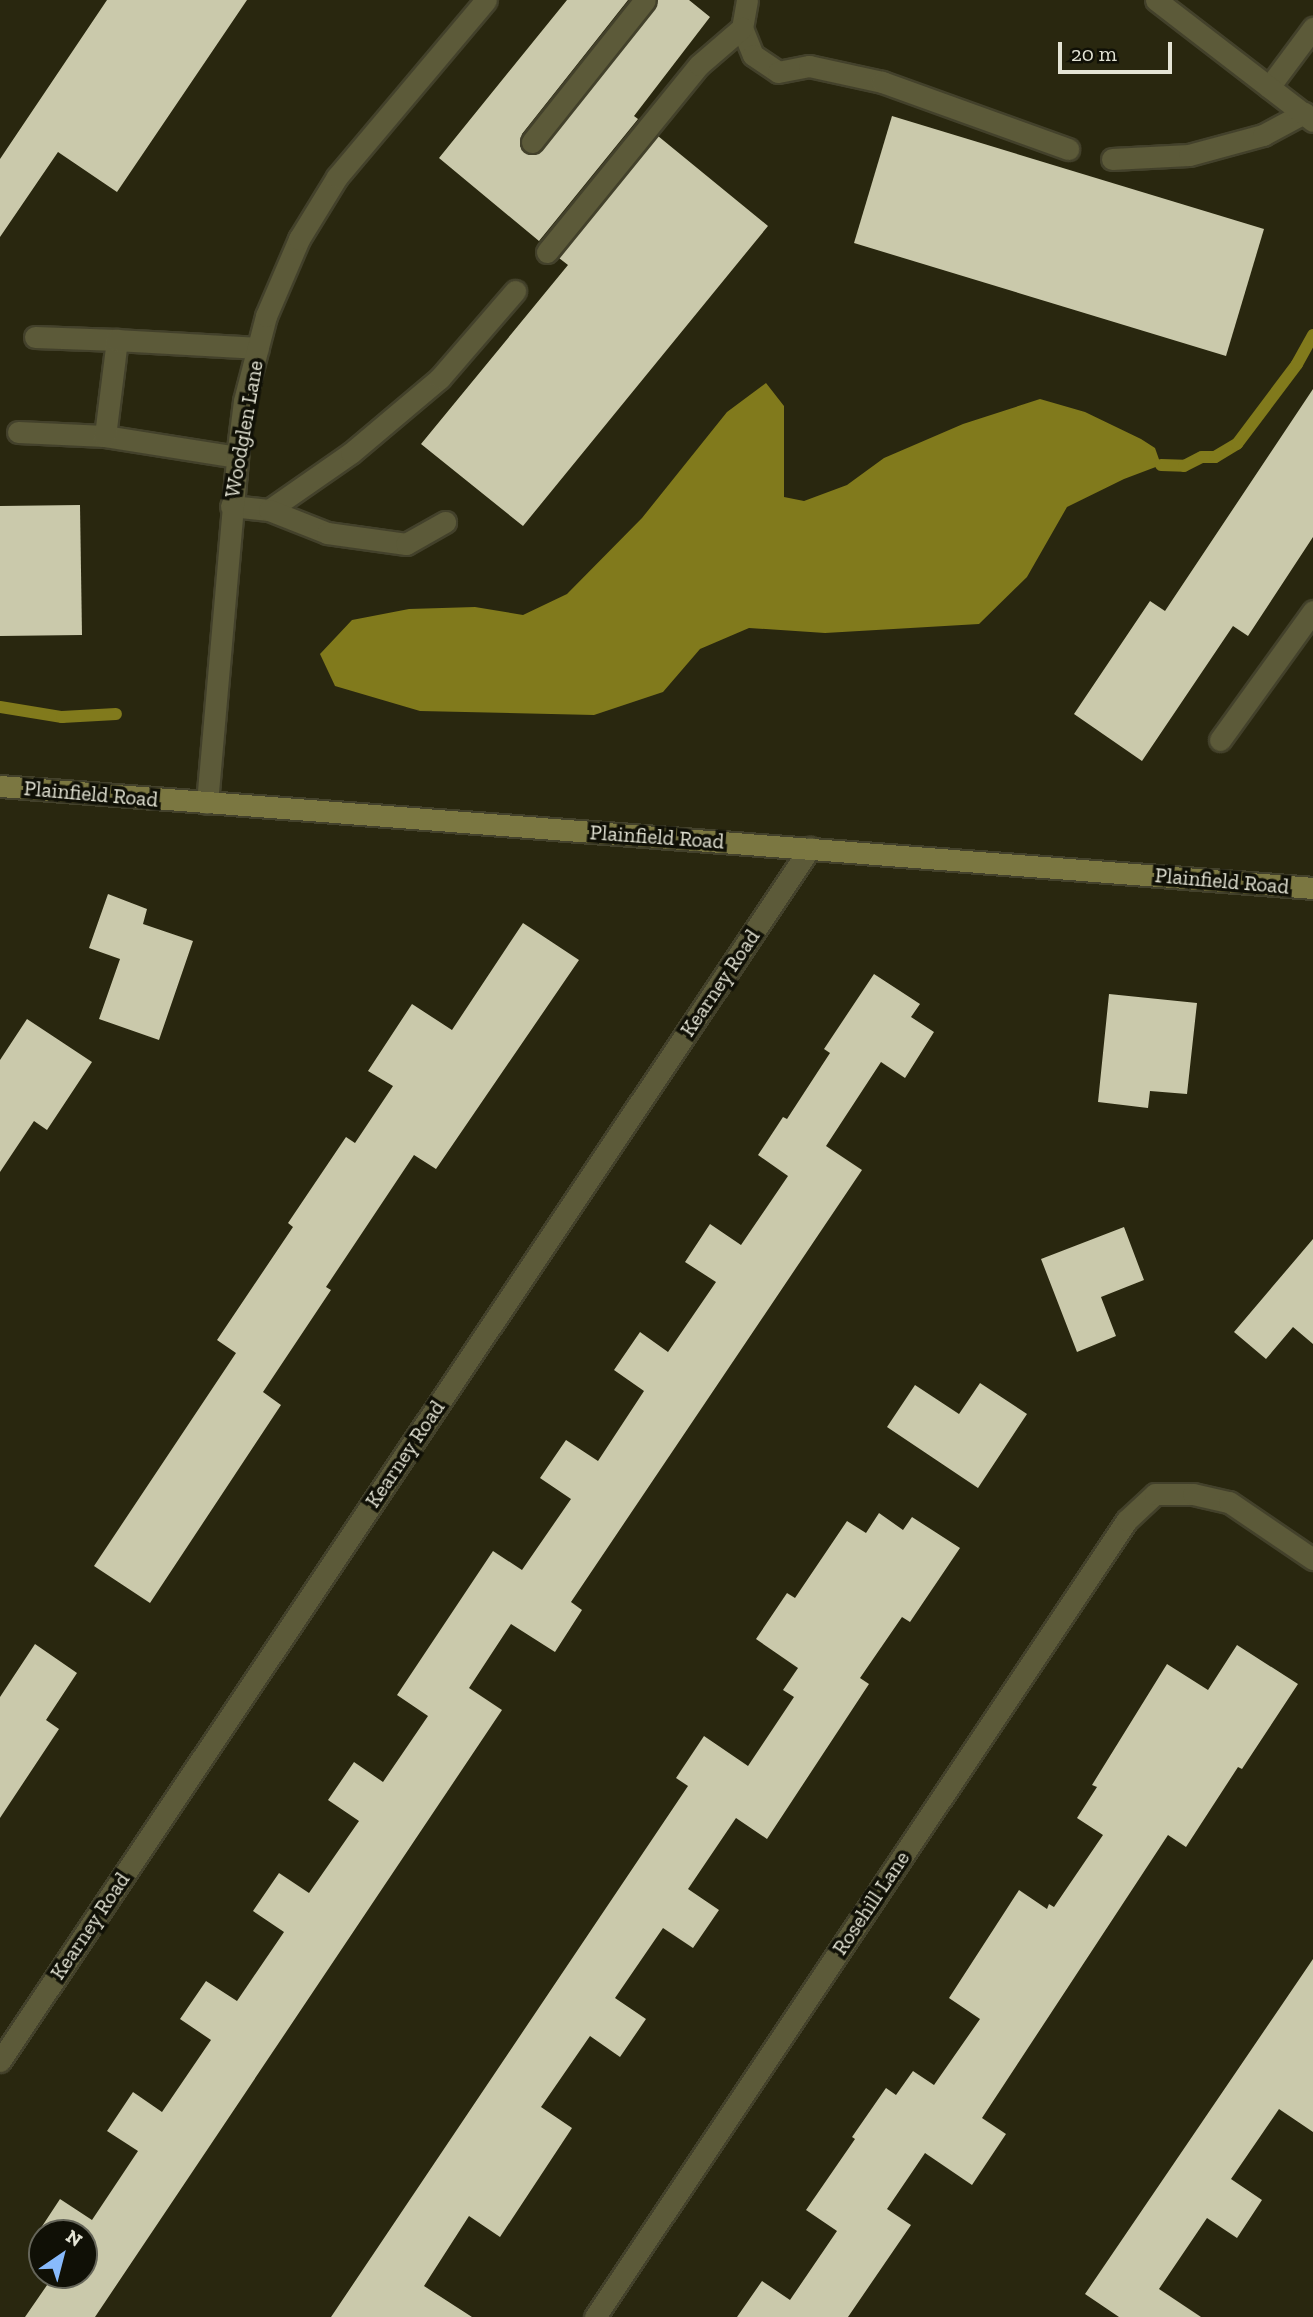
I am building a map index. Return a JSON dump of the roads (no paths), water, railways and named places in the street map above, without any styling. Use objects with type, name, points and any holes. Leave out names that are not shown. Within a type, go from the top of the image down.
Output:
[{"type":"main road","name":"Plainfield Road","points":[[0,786],[1313,888]]},
{"type":"street","name":"Woodglen Lane","points":[[207,803],[231,506],[244,401],[266,316],[299,239],[337,177],[486,0]]},
{"type":"street","points":[[532,142],[645,0]]},
{"type":"street","points":[[747,0],[742,28],[753,55],[778,72],[809,66],[882,82],[1068,149]]},
{"type":"street","points":[[1156,0],[1308,117]]},
{"type":"street","points":[[547,252],[699,65],[742,28]]},
{"type":"street","points":[[1269,87],[1313,28]]},
{"type":"street","points":[[1112,159],[1189,155],[1263,135],[1308,117]]},
{"type":"street","points":[[269,510],[351,453],[440,378],[515,291]]},
{"type":"street","points":[[36,337],[258,348]]},
{"type":"street","points":[[105,436],[117,340]]},
{"type":"street","points":[[18,432],[105,436],[237,457]]},
{"type":"street","points":[[231,506],[269,510],[327,533],[406,544],[445,522]]},
{"type":"street","points":[[1220,740],[1313,611]]},
{"type":"street","name":"Kearney Road","points":[[0,2061],[810,848]]},
{"type":"street","name":"Rosehill Lane","points":[[595,2317],[1127,1520],[1155,1494],[1193,1494],[1228,1502],[1313,1559]]},
{"type":"waterway","points":[[1161,465],[1184,466],[1202,457],[1215,457],[1237,444],[1297,364],[1313,335]]},
{"type":"waterway","points":[[0,707],[62,717],[116,714]]}]
